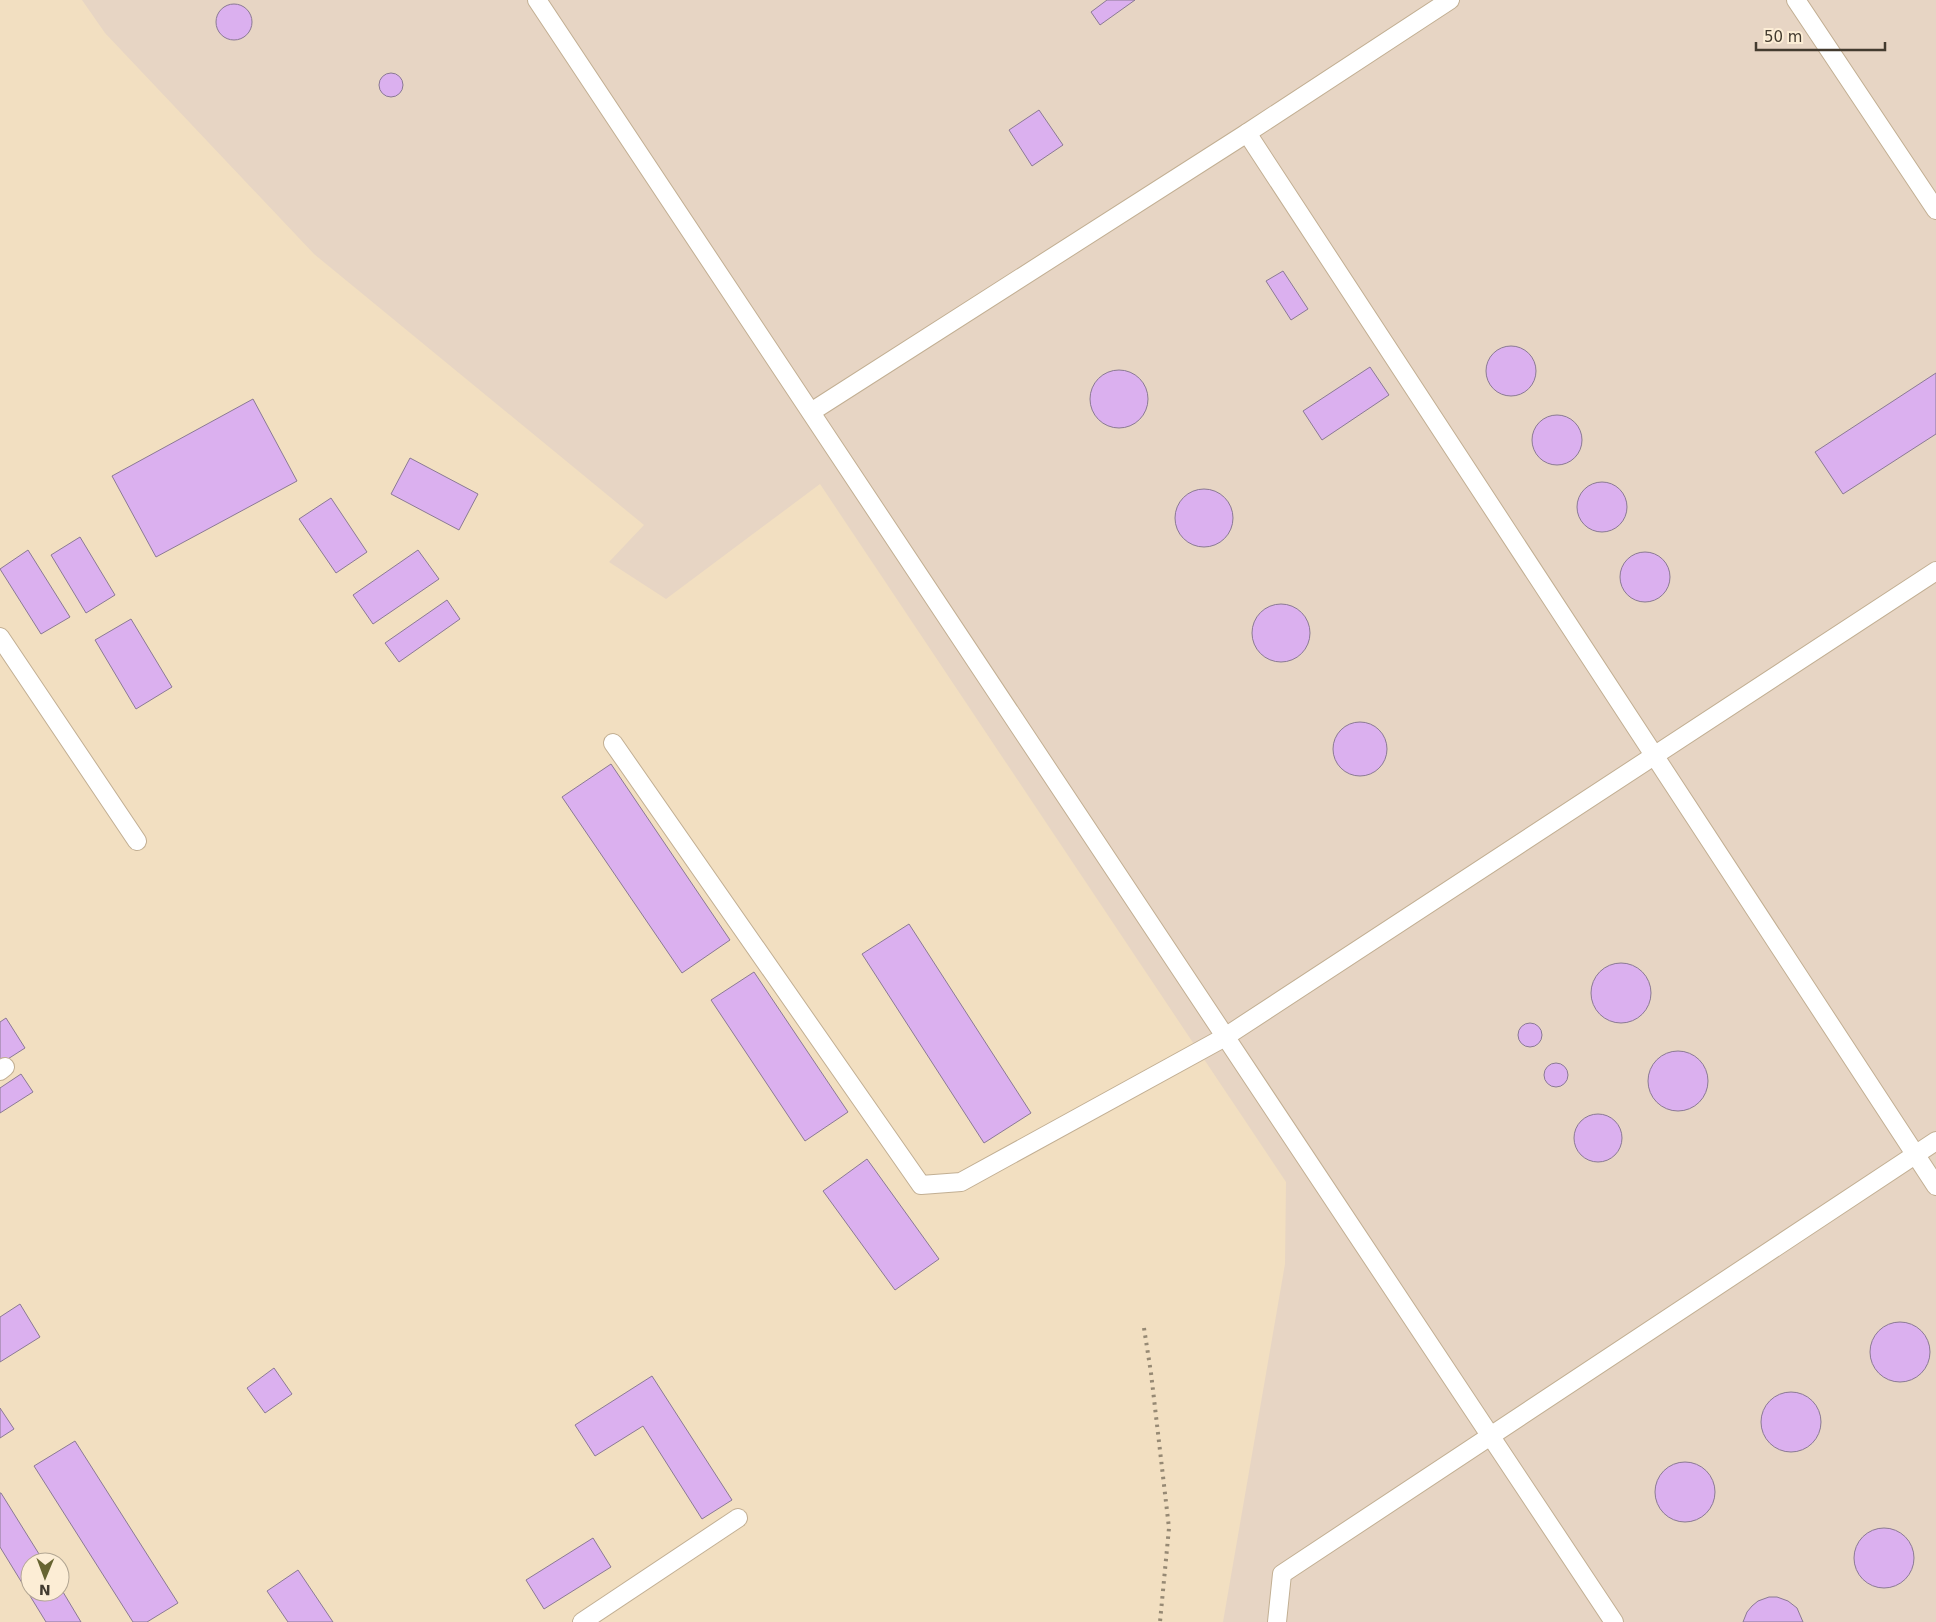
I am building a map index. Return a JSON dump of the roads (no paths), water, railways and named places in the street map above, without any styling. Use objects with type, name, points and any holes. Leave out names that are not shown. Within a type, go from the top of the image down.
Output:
[{"type":"street","points":[[537,0],[1614,1622]]},
{"type":"street","points":[[811,412],[1247,133],[1450,0]]},
{"type":"street","points":[[1796,0],[1936,210]]},
{"type":"street","points":[[1247,133],[1936,1186]]},
{"type":"street","points":[[613,742],[921,1185],[961,1182],[1225,1037],[1936,570]]},
{"type":"street","points":[[0,637],[137,842]]},
{"type":"street","points":[[1277,1622],[1282,1574],[1936,1141]]},
{"type":"street","points":[[582,1622],[738,1518]]},
{"type":"railway","points":[[1144,1328],[1169,1528],[1160,1622]]}]
